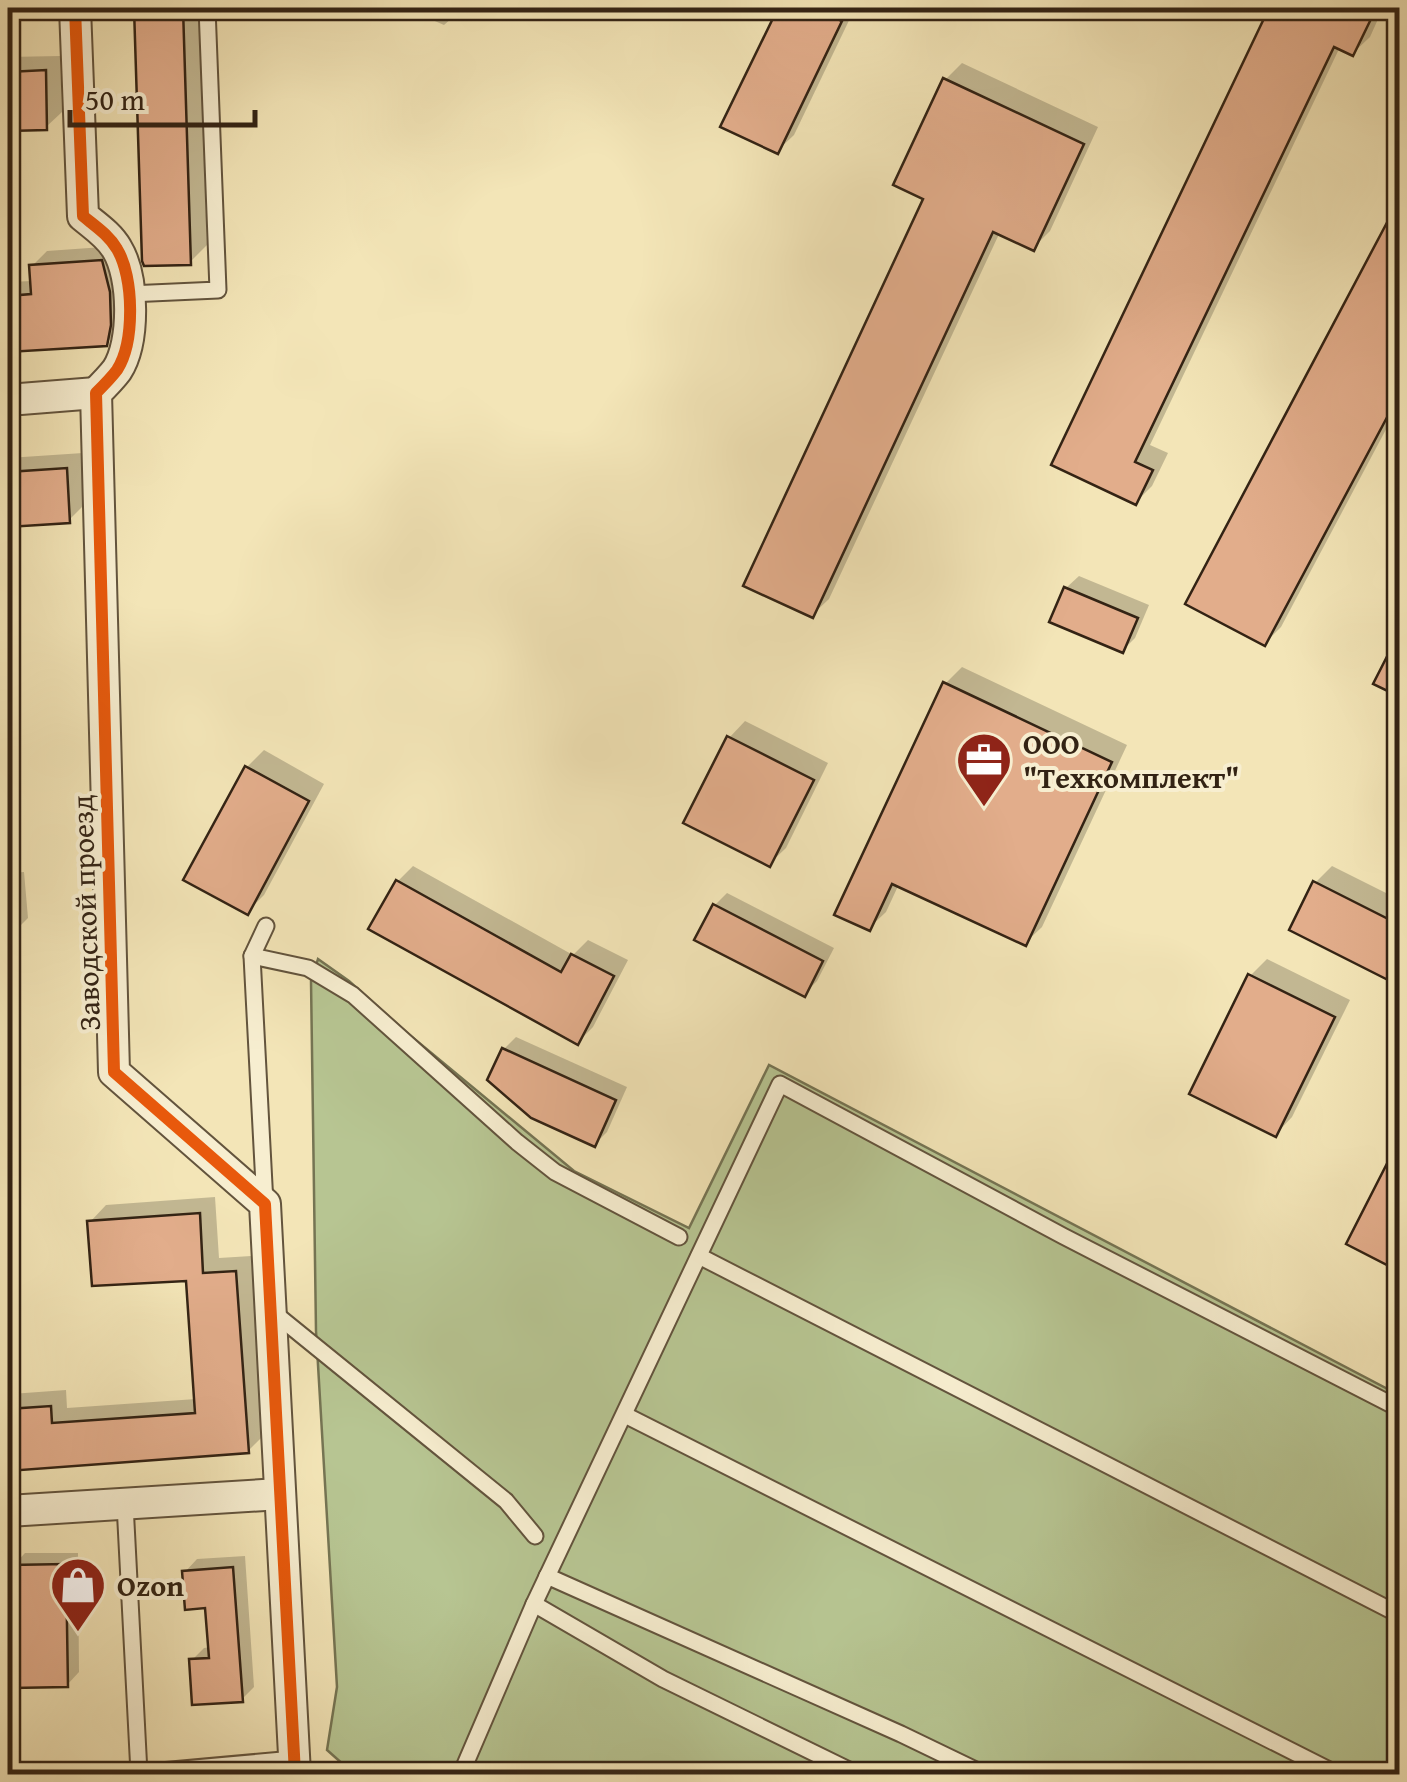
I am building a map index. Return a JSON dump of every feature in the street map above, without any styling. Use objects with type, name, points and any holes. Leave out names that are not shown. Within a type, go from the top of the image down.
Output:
[{"type":"street","points":[[8,400],[96,393],[117,369],[127,348],[130,294],[123,264],[117,248],[84,216],[75,8]]},
{"type":"street","name":"Заводской проезд","points":[[96,393],[114,1072],[265,1204]]},
{"type":"street","points":[[265,1204],[295,1767]]},
{"type":"street","points":[[8,1511],[280,1494]]},
{"type":"lane","points":[[130,294],[218,290],[207,8]]},
{"type":"lane","points":[[265,1204],[252,956],[266,926]]},
{"type":"lane","points":[[252,956],[308,968],[353,995],[517,1142],[556,1172],[679,1237]]},
{"type":"lane","points":[[460,1774],[534,1604],[780,1084],[1063,1236],[1400,1409]]},
{"type":"lane","points":[[700,1256],[1400,1615]]},
{"type":"lane","points":[[270,1310],[506,1501],[536,1536]]},
{"type":"lane","points":[[625,1415],[1337,1774]]},
{"type":"lane","points":[[125,1504],[139,1774]]},
{"type":"lane","points":[[547,1576],[984,1774]]},
{"type":"lane","points":[[534,1604],[663,1679],[857,1774]]},
{"type":"lane","points":[[127,1774],[295,1767]]},
{"type":"green space","points":[[318,959],[574,1171],[689,1228],[769,1065],[1399,1395],[1399,1774],[354,1774],[327,1750],[337,1687],[316,1331],[311,981]]},
{"type":"building","points":[[134,8],[183,8],[191,265],[144,266],[142,261]]},
{"type":"building","points":[[778,8],[813,8],[842,21],[778,154],[720,127]]},
{"type":"building","points":[[1269,8],[1351,8],[1372,17],[1353,56],[1334,47],[1135,462],[1153,470],[1136,505],[1051,465]]},
{"type":"building","points":[[46,70],[47,130],[8,131],[8,72]]},
{"type":"building","points":[[943,78],[1084,144],[1034,251],[993,232],[813,618],[743,586],[923,199],[893,185]]},
{"type":"building","points":[[1400,198],[1400,393],[1265,646],[1185,604]]},
{"type":"building","points":[[102,260],[110,292],[107,346],[8,352],[8,296],[31,294],[29,265]]},
{"type":"building","points":[[67,468],[70,523],[8,527],[8,472]]},
{"type":"building","points":[[1064,587],[1138,618],[1123,653],[1049,622]]},
{"type":"building","points":[[1400,631],[1400,697],[1373,684]]},
{"type":"building","points":[[943,682],[1112,762],[1026,946],[892,884],[870,931],[834,915]]},
{"type":"building","points":[[727,736],[814,780],[770,867],[683,823]]},
{"type":"building","points":[[245,766],[309,801],[248,915],[183,880]]},
{"type":"building","points":[[396,880],[561,972],[571,954],[614,976],[578,1045],[368,929]]},
{"type":"building","points":[[1313,881],[1400,925],[1400,986],[1289,930]]},
{"type":"building","points":[[713,904],[823,961],[805,997],[694,940]]},
{"type":"building","points":[[1248,974],[1335,1017],[1276,1137],[1189,1094]]},
{"type":"building","points":[[502,1048],[616,1100],[595,1147],[531,1118],[487,1080]]},
{"type":"building","points":[[1400,1138],[1400,1245],[1389,1266],[1346,1244]]},
{"type":"building","points":[[200,1213],[203,1273],[236,1271],[249,1453],[8,1471],[8,1409],[51,1406],[52,1423],[195,1413],[186,1281],[92,1286],[87,1221]]},
{"type":"building","points":[[66,1564],[68,1687],[12,1688],[10,1565]]},
{"type":"building","points":[[233,1567],[243,1702],[192,1705],[189,1659],[209,1658],[205,1608],[185,1610],[182,1571]]},
{"type":"cycle path","points":[[75,8],[83,216],[117,249],[127,276],[130,310],[123,358],[96,393],[114,1072],[265,1204],[295,1774]]},
{"type":"place","name":"ООО \"Техкомплект\"","points":[[984,809]]},
{"type":"place","name":"Ozon","points":[[78,1634]]}]
